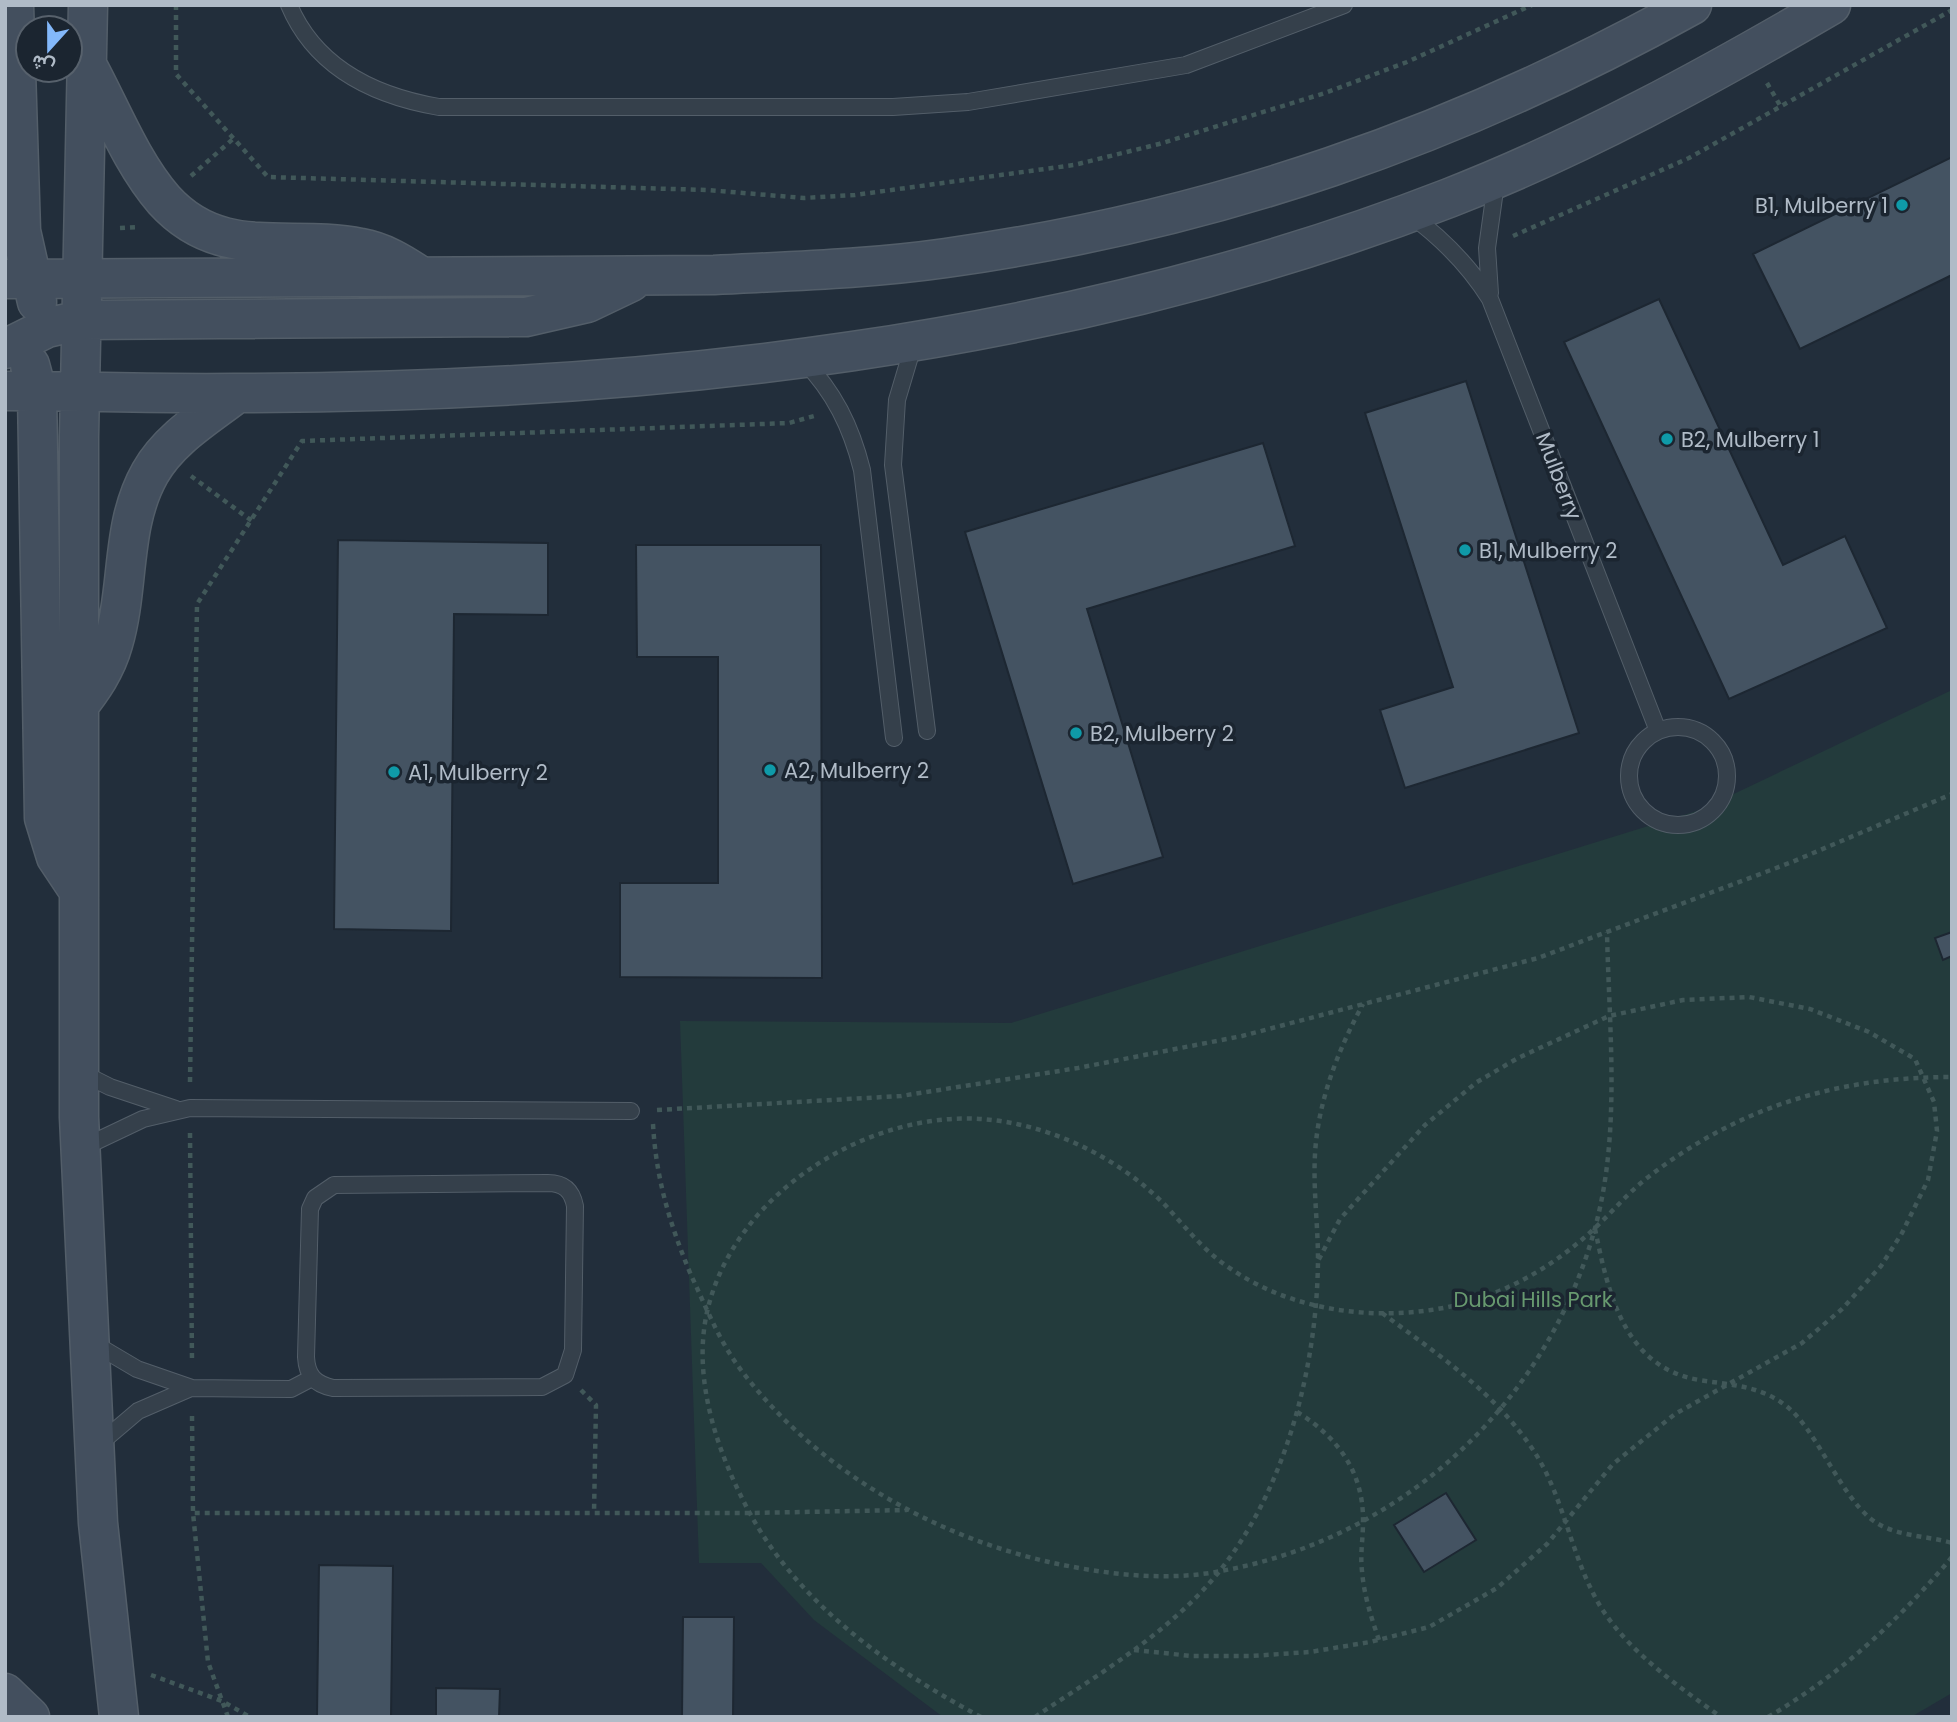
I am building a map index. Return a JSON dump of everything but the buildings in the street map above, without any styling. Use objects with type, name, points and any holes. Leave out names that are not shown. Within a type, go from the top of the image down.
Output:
[{"type":"street","points":[[14,5],[24,318],[30,365],[21,391],[44,818],[56,857],[77,889]]},
{"type":"street","points":[[82,280],[88,5]]},
{"type":"street","points":[[24,318],[82,280],[423,279],[830,270],[944,258],[1058,240],[1171,216],[1281,185],[1450,124],[1601,56],[1692,5]]},
{"type":"street","points":[[21,391],[236,394],[566,381],[801,358],[915,340],[1083,308],[1247,267],[1408,214],[1497,179],[1665,99],[1831,5]]},
{"type":"street","points":[[87,64],[146,174],[164,200],[184,218],[230,241],[362,248],[395,259],[423,279]]},
{"type":"street","points":[[24,318],[526,317],[587,303],[642,276]]},
{"type":"street","points":[[24,318],[82,280]]},
{"type":"street","points":[[24,318],[79,391],[76,709],[78,1071],[98,1523],[120,1717]]},
{"type":"street","points":[[76,709],[99,678],[113,645],[121,608],[132,515],[150,473],[180,437],[236,394]]},
{"type":"street","points":[[5,1693],[30,1717]]},
{"type":"lane","points":[[289,5],[296,21],[312,41],[337,67],[369,89],[402,100],[439,107],[840,107],[968,102],[1186,65],[1344,5]]},
{"type":"lane","name":"Mulberry","points":[[1490,299],[1487,248],[1497,179]]},
{"type":"lane","name":"Mulberry","points":[[1408,214],[1436,234],[1461,258],[1490,299],[1658,731]]},
{"type":"lane","points":[[915,340],[897,400],[893,465],[927,731]]},
{"type":"lane","points":[[801,358],[822,380],[841,408],[854,436],[862,470],[894,738]]},
{"type":"lane","points":[[1674,727],[1698,731],[1717,746],[1725,760],[1728,776],[1725,792],[1718,806],[1706,817],[1690,824],[1674,826],[1659,822],[1645,813],[1635,800],[1629,784],[1629,768],[1644,740],[1658,731],[1674,727]]},
{"type":"lane","points":[[78,1071],[110,1087],[183,1109],[631,1111]]},
{"type":"lane","points":[[81,1149],[111,1132],[183,1109]]},
{"type":"lane","points":[[558,1183],[567,1188],[575,1206],[573,1350],[572,1363],[565,1375],[542,1387],[321,1386],[312,1378],[306,1357],[310,1209],[315,1198],[334,1185],[558,1183]]},
{"type":"lane","points":[[88,1340],[137,1369],[192,1388],[291,1389],[312,1378]]},
{"type":"lane","points":[[94,1449],[138,1412],[192,1388]]},
{"type":"path","points":[[176,5],[176,74],[268,177],[707,190],[804,198],[855,195],[1074,165],[1159,144],[1325,93],[1407,62],[1532,5]]},
{"type":"path","points":[[1487,248],[1689,158],[1952,9]]},
{"type":"path","points":[[228,1717],[208,1662],[193,1513],[183,1109],[197,604],[302,441],[789,423],[841,408]]},
{"type":"path","points":[[1607,932],[1611,1099],[1606,1160],[1595,1228],[1572,1289],[1541,1352],[1502,1409],[1443,1468],[1375,1517],[1300,1552],[1218,1572],[1149,1575],[1080,1569],[1013,1554],[947,1530],[908,1510],[828,1459],[778,1412],[741,1370],[707,1311],[673,1232],[661,1193],[652,1110],[901,1096],[1079,1068],[1242,1037],[1538,958],[1879,827],[1952,794]]},
{"type":"path","points":[[1134,1650],[1192,1656],[1310,1652],[1379,1640],[1429,1627],[1464,1609],[1528,1563],[1613,1464],[1675,1414],[1802,1343],[1842,1309],[1881,1266],[1902,1233],[1927,1180],[1937,1131],[1934,1102],[1915,1059],[1869,1032],[1810,1010],[1749,998],[1683,1000],[1609,1016],[1518,1058],[1477,1082],[1425,1125],[1340,1219],[1318,1261]]},
{"type":"path","points":[[1035,1717],[1134,1650],[1178,1614],[1218,1572],[1259,1507],[1290,1440],[1306,1377],[1315,1305],[1318,1261],[1315,1152],[1324,1100],[1340,1050],[1364,1003]]},
{"type":"path","points":[[981,1717],[927,1688],[873,1652],[823,1608],[780,1558],[749,1513],[727,1468],[711,1416],[704,1363],[707,1311],[734,1245],[765,1209],[799,1177],[838,1152],[881,1132],[931,1121],[983,1119],[1033,1129],[1081,1145],[1125,1171],[1164,1204],[1194,1239],[1230,1269],[1270,1292],[1315,1305],[1382,1313],[1430,1310],[1476,1300],[1520,1282],[1563,1256],[1642,1181],[1692,1145],[1746,1115],[1805,1095],[1865,1082],[1952,1077]]},
{"type":"path","points":[[1595,1228],[1616,1313],[1635,1342],[1663,1365],[1695,1379],[1761,1390],[1787,1406],[1856,1503],[1871,1519],[1891,1530],[1952,1543]]},
{"type":"path","points":[[1382,1313],[1467,1375],[1502,1409],[1549,1475],[1564,1523],[1592,1593],[1628,1642],[1721,1717]]},
{"type":"path","points":[[565,1375],[596,1405],[594,1513]]},
{"type":"path","points":[[1297,1412],[1333,1439],[1347,1457],[1357,1478],[1363,1522],[1362,1570],[1371,1617],[1379,1640]]},
{"type":"path","points":[[193,1513],[749,1513],[908,1510]]},
{"type":"path","points":[[1768,1717],[1805,1695],[1863,1652],[1914,1601],[1952,1556]]},
{"type":"path","points":[[114,1661],[222,1701],[250,1717]]},
{"type":"green space","name":"Dubai Hills Park","points":[[1952,690],[1952,1693],[1911,1717],[943,1717],[814,1620],[761,1563],[699,1563],[680,1021],[1011,1023],[1700,810]]},
{"type":"place","name":"B1, Mulberry 1","points":[[1902,205]]},
{"type":"place","name":"B2, Mulberry 1","points":[[1667,439]]},
{"type":"place","name":"B1, Mulberry 2","points":[[1465,550]]},
{"type":"place","name":"B2, Mulberry 2","points":[[1076,733]]},
{"type":"place","name":"A2, Mulberry 2","points":[[770,770]]},
{"type":"place","name":"A1, Mulberry 2","points":[[394,772]]}]
